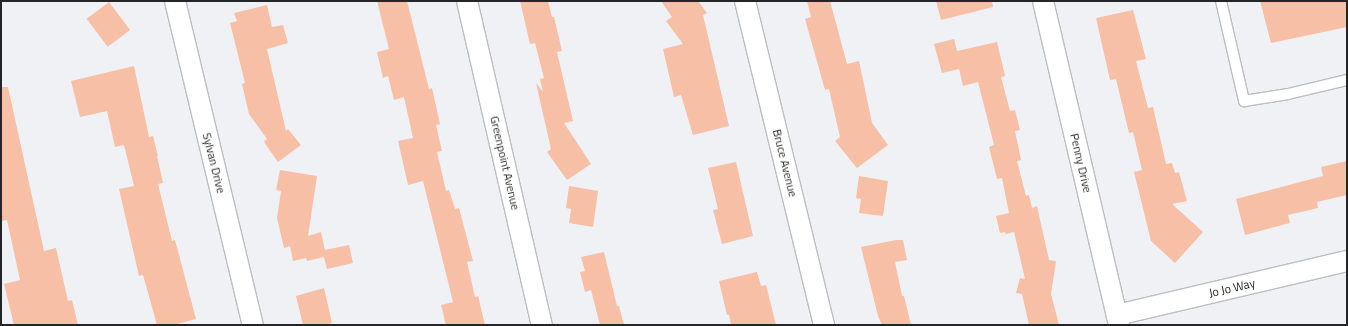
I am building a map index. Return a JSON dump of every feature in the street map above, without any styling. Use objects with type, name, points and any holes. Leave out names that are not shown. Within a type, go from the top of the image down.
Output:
[{"type":"street","name":"Sylvan Drive","points":[[175,1],[253,325]]},
{"type":"street","name":"Greenpoint Avenue","points":[[467,1],[542,325]]},
{"type":"street","name":"Bruce Avenue","points":[[746,1],[824,325]]},
{"type":"street","name":"Penny Drive","points":[[1043,1],[1118,320]]},
{"type":"street","name":"Jo Jo Way","points":[[1118,320],[1347,261]]},
{"type":"lane","points":[[1221,1],[1244,101],[1288,94],[1347,80]]},
{"type":"building","points":[[377,1],[407,1],[429,89],[432,88],[440,124],[436,125],[442,151],[437,152],[446,191],[449,190],[455,209],[459,208],[473,261],[467,262],[475,297],[478,296],[485,325],[446,325],[441,305],[453,302],[423,181],[408,185],[398,141],[413,138],[404,97],[394,100],[388,76],[383,78],[377,52],[389,49]]},
{"type":"building","points":[[520,1],[548,1],[552,17],[554,17],[562,51],[557,52],[573,121],[564,123],[591,164],[567,180],[547,152],[551,149],[536,83],[543,92],[540,79],[544,78],[535,43],[530,44]]},
{"type":"building","points":[[661,1],[698,1],[707,13],[703,15],[729,126],[693,135],[681,95],[674,97],[663,49],[683,44],[666,21],[672,17]]},
{"type":"building","points":[[807,1],[830,1],[847,64],[859,61],[872,123],[888,145],[857,168],[835,141],[840,137],[829,89],[825,90],[805,19],[811,17]]},
{"type":"building","points":[[936,1],[992,1],[993,7],[941,20]]},
{"type":"building","points":[[1260,1],[1347,1],[1347,27],[1271,43]]},
{"type":"building","points":[[109,2],[130,30],[108,47],[87,19]]},
{"type":"building","points":[[267,5],[272,27],[283,25],[288,43],[267,49],[286,131],[288,129],[301,145],[278,162],[264,141],[267,139],[249,114],[242,84],[245,83],[230,23],[237,21],[234,13]]},
{"type":"building","points":[[1133,10],[1146,59],[1136,61],[1148,108],[1153,107],[1166,164],[1172,163],[1175,173],[1179,172],[1187,201],[1172,204],[1203,232],[1175,263],[1151,241],[1134,172],[1142,170],[1133,132],[1129,133],[1116,79],[1110,80],[1096,18]]},
{"type":"building","points":[[954,39],[957,51],[997,42],[1005,76],[1001,77],[1010,111],[1015,110],[1020,130],[1015,131],[1021,160],[1017,161],[1026,196],[1029,195],[1032,208],[1037,206],[1049,260],[1056,261],[1051,294],[1059,325],[1029,325],[1022,294],[1016,293],[1020,278],[1025,279],[1014,232],[1006,234],[1005,232],[1000,233],[996,216],[1009,213],[1002,178],[997,179],[989,147],[994,145],[978,82],[963,86],[959,69],[942,73],[934,44]]},
{"type":"building","points":[[134,66],[149,137],[153,136],[158,156],[163,183],[158,184],[172,241],[175,240],[196,319],[173,325],[157,325],[143,275],[139,276],[119,189],[134,186],[124,145],[115,147],[107,111],[80,117],[71,81]]},
{"type":"building","points":[[1,87],[8,87],[44,251],[56,248],[68,301],[72,300],[78,325],[14,325],[4,284],[20,280],[7,220],[1,221]]},
{"type":"building","points":[[1347,161],[1347,195],[1317,202],[1318,208],[1288,215],[1290,223],[1245,235],[1236,199],[1323,176],[1321,167]]},
{"type":"building","points":[[736,162],[753,236],[722,244],[713,210],[718,209],[708,168]]},
{"type":"building","points":[[280,170],[317,176],[308,236],[321,232],[325,250],[349,245],[353,263],[327,269],[324,257],[307,261],[306,258],[293,261],[290,246],[284,248],[277,218],[281,191],[276,190]]},
{"type":"building","points":[[859,176],[888,181],[883,216],[859,213],[861,199],[856,198]]},
{"type":"building","points":[[569,186],[598,191],[593,227],[569,223],[571,209],[566,208]]},
{"type":"building","points":[[903,240],[907,260],[895,262],[902,296],[904,296],[911,325],[882,325],[878,316],[861,247]]},
{"type":"building","points":[[604,252],[617,306],[619,306],[624,325],[600,325],[591,290],[585,292],[580,272],[585,271],[581,257]]},
{"type":"building","points":[[757,272],[761,286],[766,285],[776,325],[731,325],[729,315],[727,315],[719,281]]},
{"type":"building","points":[[324,288],[332,323],[324,325],[303,325],[296,296]]}]
